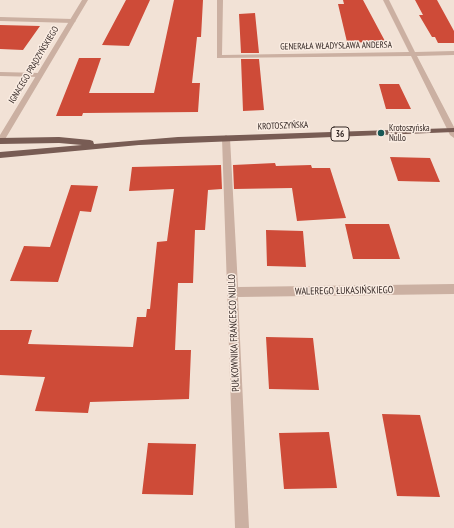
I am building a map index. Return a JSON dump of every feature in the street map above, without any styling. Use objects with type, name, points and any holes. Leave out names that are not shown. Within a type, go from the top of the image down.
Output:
[{"type":"main road","name":"KROTOSZYŃSKA","points":[[0,155],[39,154],[112,144],[226,138],[453,132]]},
{"type":"main road","name":"KROTOSZYŃSKA","points":[[0,141],[59,140],[112,144]]},
{"type":"street","name":"IGNACEGO PRĄDZYŃSKIEGO","points":[[0,141],[85,0]]},
{"type":"street","name":"GENERAŁA WŁADYSŁAWA ANDERSA","points":[[220,0],[219,57],[454,53]]},
{"type":"street","points":[[386,0],[453,132]]},
{"type":"street","points":[[0,19],[73,21]]},
{"type":"street","points":[[0,74],[40,75]]},
{"type":"street","name":"PUŁKOWNIKA FRANCESCO NULLO","points":[[226,138],[242,528]]},
{"type":"street","name":"WALEREGO ŁUKASIŃSKIEGO","points":[[233,292],[454,289]]},
{"type":"building","points":[[126,0],[150,0],[129,46],[102,45]]},
{"type":"building","points":[[174,0],[203,0],[201,37],[197,37],[192,83],[200,83],[198,112],[83,113],[82,116],[56,116],[79,58],[101,58],[89,93],[154,93]]},
{"type":"building","points":[[343,0],[363,0],[386,43],[347,42],[338,4],[344,4]]},
{"type":"building","points":[[415,0],[437,0],[454,31],[454,43],[438,43],[435,37],[432,37],[419,15],[423,15]]},
{"type":"building","points":[[255,13],[259,53],[241,53],[239,14]]},
{"type":"building","points":[[0,25],[40,26],[23,50],[0,49]]},
{"type":"building","points":[[241,59],[259,59],[264,110],[243,111]]},
{"type":"building","points":[[379,84],[399,84],[411,109],[386,109]]},
{"type":"building","points":[[390,157],[430,158],[440,182],[398,181]]},
{"type":"building","points":[[275,163],[276,166],[311,165],[312,168],[330,168],[346,218],[297,221],[292,188],[234,189],[233,165]]},
{"type":"building","points":[[221,165],[222,189],[208,190],[205,230],[195,230],[193,283],[178,283],[175,350],[191,350],[189,399],[90,402],[88,413],[35,411],[45,377],[0,375],[0,330],[32,330],[28,344],[133,347],[137,317],[146,317],[147,309],[150,309],[157,242],[167,241],[174,189],[129,191],[132,167]]},
{"type":"building","points":[[71,185],[98,186],[91,212],[80,211],[58,282],[10,281],[24,246],[50,247]]},
{"type":"building","points":[[345,224],[389,224],[400,259],[353,259]]},
{"type":"building","points":[[266,230],[303,231],[306,267],[267,266]]},
{"type":"building","points":[[266,337],[313,338],[319,390],[269,389]]},
{"type":"building","points":[[382,414],[420,415],[440,497],[397,496]]},
{"type":"building","points":[[329,432],[337,488],[284,489],[279,433]]},
{"type":"building","points":[[148,443],[196,444],[193,495],[142,494]]},
{"type":"place","name":"Krotoszyńska Nullo","points":[[381,133]]}]
